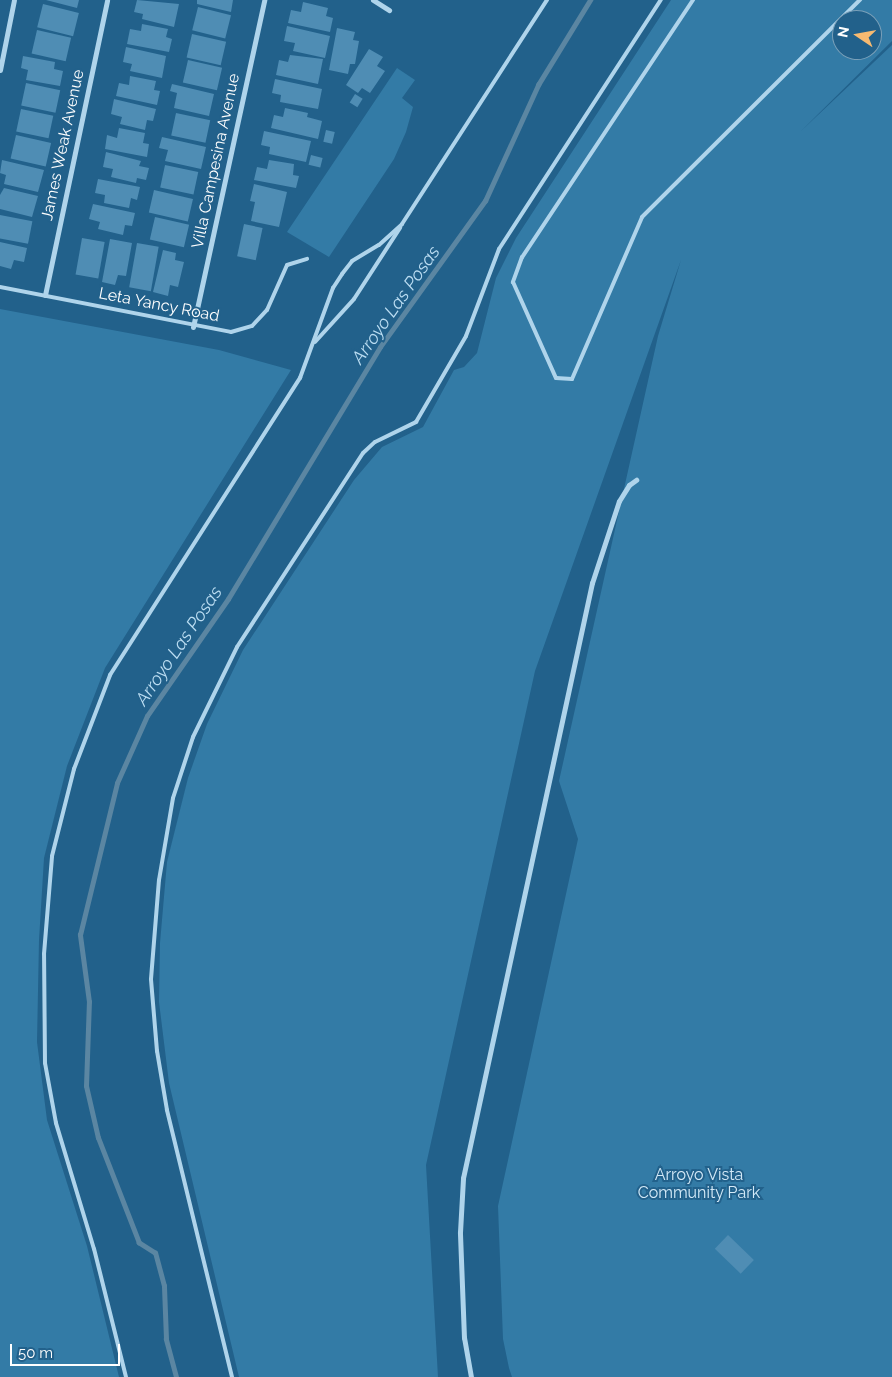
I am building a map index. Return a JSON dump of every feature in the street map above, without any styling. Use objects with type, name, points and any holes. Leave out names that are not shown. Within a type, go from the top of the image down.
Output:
[{"type":"street","points":[[0,70],[14,0]]},
{"type":"street","name":"James Weak Avenue","points":[[45,295],[107,0]]},
{"type":"street","name":"Villa Campesina Avenue","points":[[194,327],[264,0]]},
{"type":"street","points":[[373,0],[389,10]]},
{"type":"street","points":[[471,1377],[462,1309],[460,1232],[463,1178],[592,583],[619,502],[628,485],[636,480]]},
{"type":"lane","points":[[313,344],[354,299],[547,0]]},
{"type":"lane","points":[[232,1377],[167,1110],[157,1051],[151,979],[159,880],[174,798],[193,737],[237,646],[363,452],[375,442],[416,422],[466,336],[499,249],[661,0]]},
{"type":"lane","points":[[693,0],[522,257],[513,282],[556,378],[572,379],[642,218],[860,0]]},
{"type":"lane","points":[[126,1377],[94,1248],[56,1123],[45,1064],[44,954],[52,856],[74,769],[110,675],[300,378],[333,288],[342,274],[352,261],[378,245],[402,224]]},
{"type":"lane","name":"Leta Yancy Road","points":[[0,288],[45,295],[194,327],[231,332],[252,326],[267,310],[288,265],[307,260]]},
{"type":"green space","name":"Arroyo Vista Community Park","points":[[671,0],[892,0],[892,41],[882,51],[882,10],[832,10],[832,60],[873,60],[800,132],[876,60],[882,60],[882,54],[892,45],[892,1377],[512,1377],[503,1339],[498,1206],[578,839],[559,781],[658,336],[681,260],[535,671],[426,1165],[438,1377],[239,1377],[169,1083],[159,1002],[160,943],[167,862],[188,778],[207,724],[243,650],[354,480],[382,447],[423,427],[454,370],[464,367],[477,353],[496,278],[516,238]]},
{"type":"green space","points":[[397,68],[415,80],[402,98],[413,107],[406,132],[394,159],[329,257],[287,232]]},
{"type":"green space","points":[[0,309],[219,350],[291,370],[105,668],[67,766],[44,858],[39,940],[37,1042],[47,1120],[87,1246],[119,1377],[0,1377]]},
{"type":"building","points":[[46,0],[79,0],[77,8]]},
{"type":"building","points":[[137,0],[179,4],[174,27],[142,19],[143,14],[134,12]]},
{"type":"building","points":[[197,0],[233,0],[231,12],[197,4]]},
{"type":"building","points":[[303,2],[328,8],[326,16],[333,18],[330,32],[288,23],[291,10],[301,12]]},
{"type":"building","points":[[43,4],[79,13],[73,36],[37,27]]},
{"type":"building","points":[[198,7],[231,15],[225,39],[192,30]]},
{"type":"building","points":[[142,24],[168,29],[166,37],[172,39],[169,52],[127,44],[130,29],[141,31]]},
{"type":"building","points":[[287,26],[330,36],[325,58],[293,51],[295,43],[284,41]]},
{"type":"building","points":[[337,28],[355,32],[353,40],[359,41],[355,64],[350,64],[348,74],[329,70]]},
{"type":"building","points":[[37,30],[71,38],[66,61],[32,53]]},
{"type":"building","points":[[192,34],[226,42],[221,65],[187,57]]},
{"type":"building","points":[[126,47],[166,56],[162,78],[130,71],[132,64],[123,62]]},
{"type":"building","points":[[369,49],[383,57],[377,66],[385,71],[370,93],[362,88],[358,93],[346,85]]},
{"type":"building","points":[[290,55],[323,59],[318,84],[276,75],[279,60],[288,62]]},
{"type":"building","points":[[23,56],[55,62],[54,69],[63,71],[60,86],[26,80],[28,70],[21,68]]},
{"type":"building","points":[[188,60],[222,68],[217,90],[183,82]]},
{"type":"building","points":[[130,76],[156,81],[154,90],[160,91],[157,105],[116,96],[119,83],[129,85]]},
{"type":"building","points":[[275,79],[322,89],[318,109],[280,102],[281,95],[272,93]]},
{"type":"building","points":[[26,83],[60,90],[55,113],[21,105]]},
{"type":"building","points":[[172,84],[214,94],[209,116],[174,108],[177,93],[170,91]]},
{"type":"building","points":[[355,94],[363,99],[357,107],[350,102]]},
{"type":"building","points":[[114,99],[156,109],[153,121],[147,120],[145,130],[120,124],[122,117],[111,114]]},
{"type":"building","points":[[285,108],[308,113],[307,117],[322,121],[318,139],[271,128],[274,115],[283,117]]},
{"type":"building","points":[[21,109],[53,116],[48,138],[16,131]]},
{"type":"building","points":[[176,113],[210,120],[205,143],[171,135]]},
{"type":"building","points":[[119,128],[145,133],[143,143],[149,144],[147,157],[105,149],[107,135],[117,138]]},
{"type":"building","points":[[326,130],[335,132],[332,144],[323,142]]},
{"type":"building","points":[[264,131],[311,141],[306,162],[269,154],[270,147],[261,145]]},
{"type":"building","points":[[16,135],[51,143],[46,166],[11,158]]},
{"type":"building","points":[[162,137],[206,147],[201,169],[165,161],[168,150],[159,148]]},
{"type":"building","points":[[106,152],[141,161],[139,166],[149,168],[146,180],[137,178],[136,183],[111,177],[113,169],[103,167]]},
{"type":"building","points":[[311,155],[323,158],[320,168],[309,165]]},
{"type":"building","points":[[2,160],[44,170],[38,192],[4,184],[6,175],[0,173]]},
{"type":"building","points":[[269,160],[294,164],[293,175],[299,176],[296,188],[254,180],[257,167],[267,169]]},
{"type":"building","points":[[165,165],[198,172],[193,195],[160,187]]},
{"type":"building","points":[[98,179],[140,187],[137,200],[131,198],[129,208],[104,203],[105,195],[95,193]]},
{"type":"building","points":[[254,184],[287,192],[279,227],[251,221],[255,202],[250,201]]},
{"type":"building","points":[[4,188],[38,196],[32,217],[0,209],[0,195]]},
{"type":"building","points":[[154,190],[193,199],[188,221],[149,212]]},
{"type":"building","points":[[93,204],[135,213],[132,226],[125,225],[123,235],[98,229],[100,222],[89,219]]},
{"type":"building","points":[[0,215],[32,221],[28,244],[0,238]]},
{"type":"building","points":[[155,217],[189,225],[184,247],[150,239]]},
{"type":"building","points":[[244,224],[263,228],[256,260],[237,256]]},
{"type":"building","points":[[82,238],[105,242],[98,278],[76,274]]},
{"type":"building","points":[[110,239],[132,243],[126,276],[118,275],[115,285],[102,282]]},
{"type":"building","points":[[0,242],[27,248],[24,262],[14,260],[11,269],[0,266]]},
{"type":"building","points":[[137,243],[159,247],[151,291],[129,287]]},
{"type":"building","points":[[163,250],[176,253],[175,260],[184,262],[178,287],[170,285],[168,296],[153,292]]},
{"type":"building","points":[[728,1235],[754,1260],[741,1274],[715,1249]]},
{"type":"waterway","name":"Arroyo Las Posas","points":[[176,1377],[166,1339],[164,1286],[155,1253],[139,1243],[98,1138],[86,1086],[89,1002],[80,935],[117,783],[147,716],[228,599],[380,347],[485,201],[538,85],[590,0]]}]
